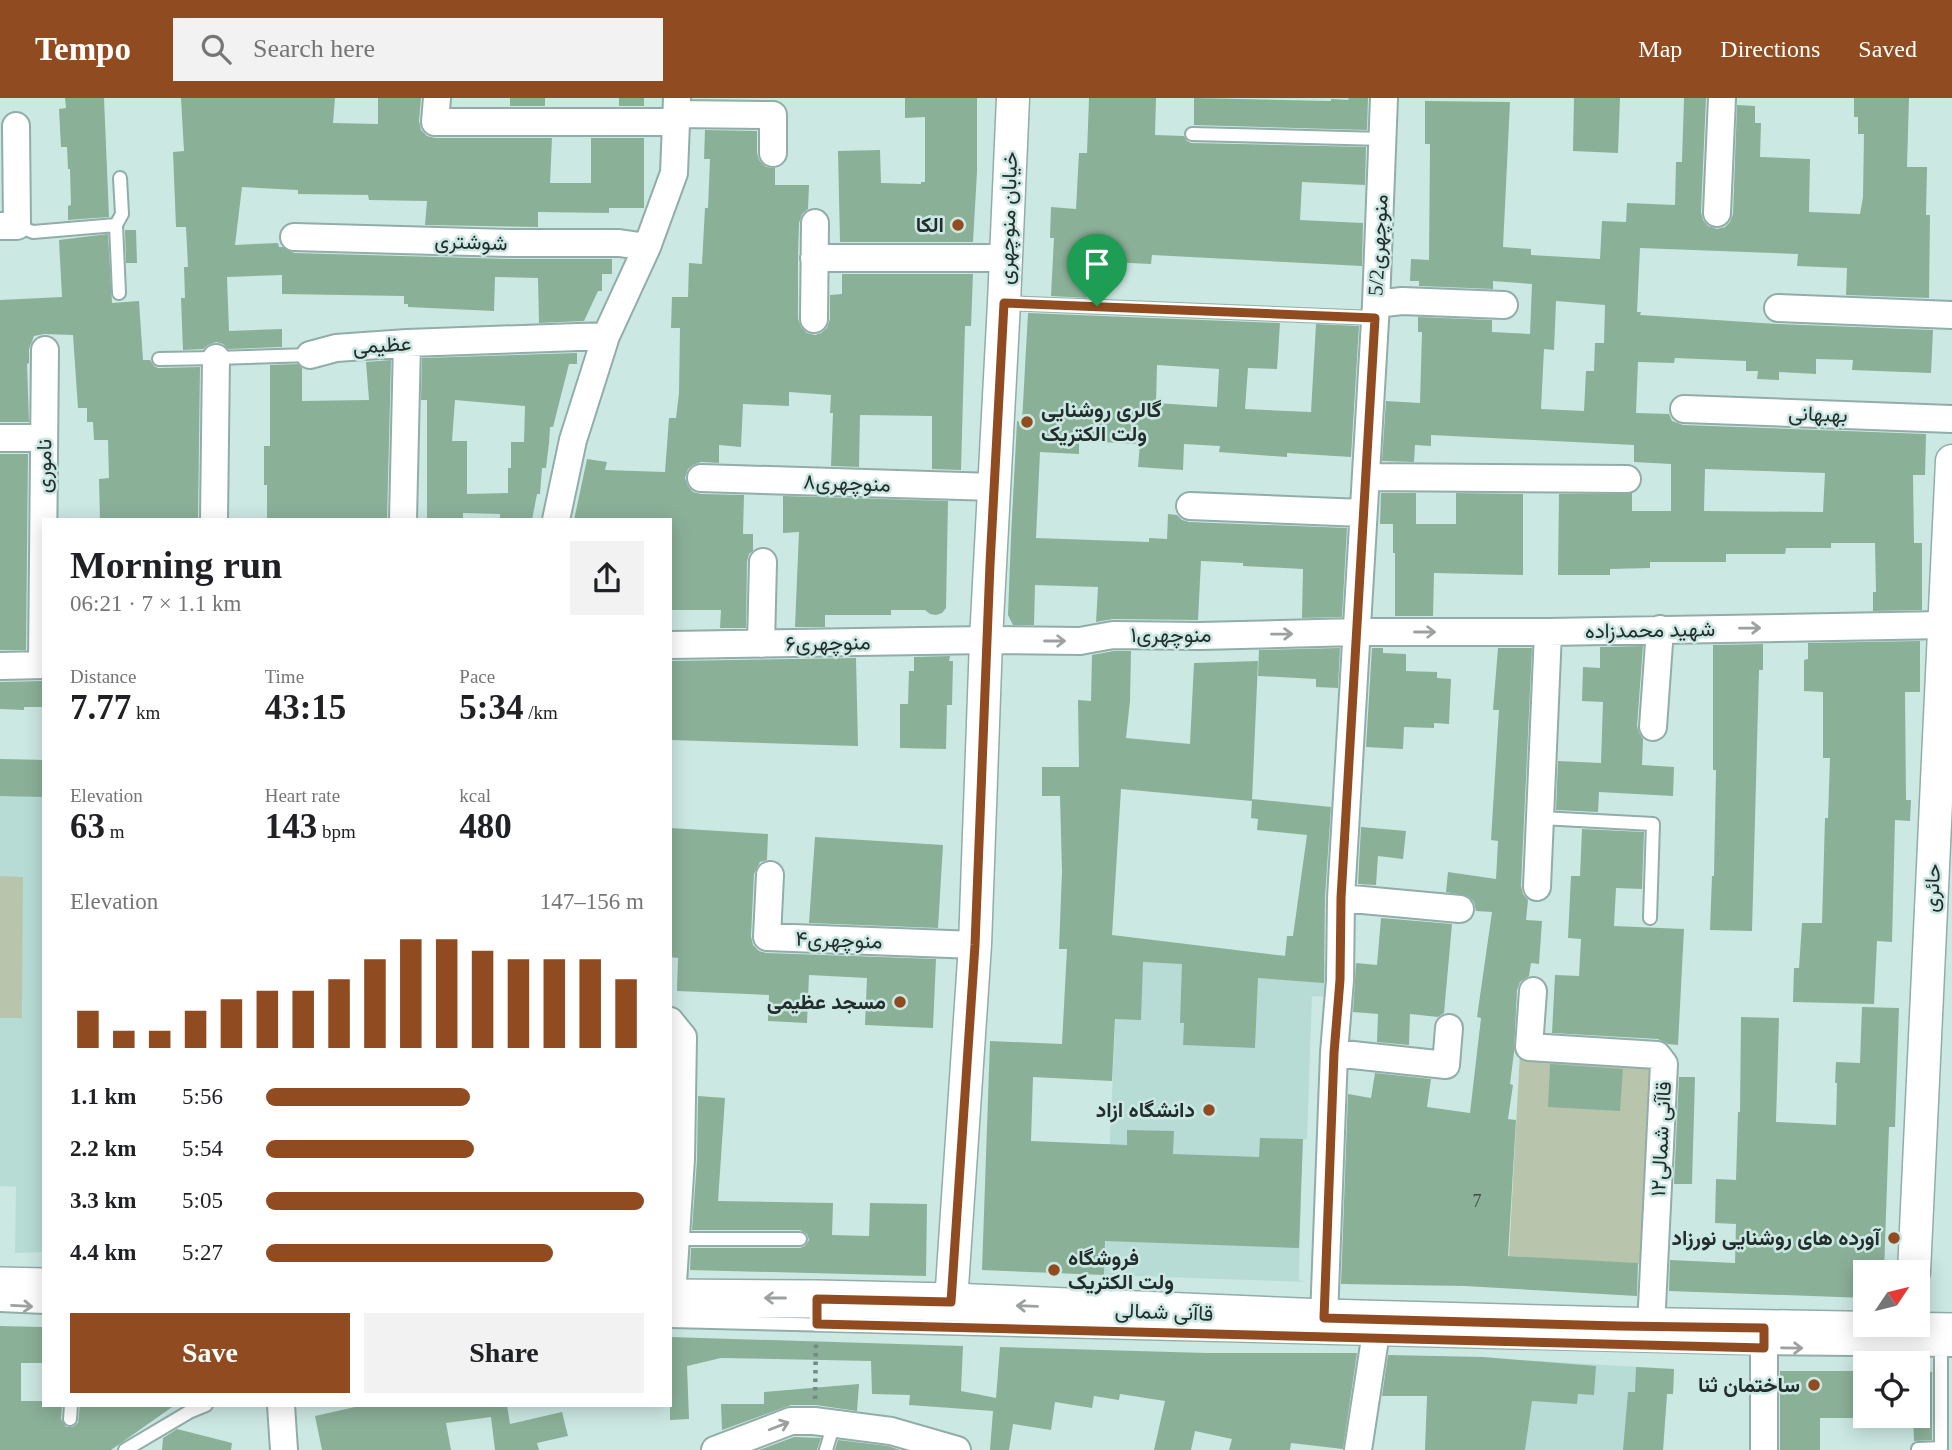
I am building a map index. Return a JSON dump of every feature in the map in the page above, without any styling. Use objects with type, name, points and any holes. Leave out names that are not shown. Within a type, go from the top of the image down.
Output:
[{"type":"main road","points":[[0,1286],[42,1287]]},
{"type":"main road","name":"قاآنی شمالی","points":[[672,1306],[817,1299],[951,1302],[1324,1318],[1377,1329],[1651,1327],[1764,1338],[1933,1338]]},
{"type":"street","name":"خیابان منوچهری","points":[[951,1302],[975,945],[986,640],[1013,98]]},
{"type":"street","name":"5/2منوچهری","points":[[1324,1318],[1334,1053],[1340,980],[1341,898],[1375,311],[1384,98]]},
{"type":"street","points":[[1717,213],[1722,98]]},
{"type":"street","points":[[436,110],[677,111],[773,115],[773,153]]},
{"type":"street","points":[[556,518],[576,430],[606,336],[647,247],[674,173],[677,111]]},
{"type":"street","points":[[9,226],[16,126]]},
{"type":"street","points":[[814,319],[815,223]]},
{"type":"street","name":"شوشتری","points":[[294,237],[619,243],[647,247]]},
{"type":"street","points":[[814,258],[1006,258]]},
{"type":"street","points":[[1375,311],[1402,301],[1504,305]]},
{"type":"street","points":[[1778,308],[1952,315]]},
{"type":"street","name":"عظیمی","points":[[310,355],[337,348],[407,343],[606,336]]},
{"type":"street","points":[[402,518],[407,343]]},
{"type":"street","name":"ناموری","points":[[44,518],[46,351]]},
{"type":"street","points":[[214,518],[216,358]]},
{"type":"street","name":"بهبهانی","points":[[1684,409],[1952,419]]},
{"type":"street","points":[[0,438],[44,438]]},
{"type":"street","name":"حائری","points":[[1914,1260],[1952,461]]},
{"type":"street","points":[[1366,477],[1626,479]]},
{"type":"street","name":"منوچهری۸","points":[[701,478],[994,487]]},
{"type":"street","points":[[1190,506],[1363,513]]},
{"type":"street","points":[[761,644],[763,562]]},
{"type":"street","name":"شهید محمدزاده","points":[[1356,632],[1548,632],[1944,625]]},
{"type":"street","points":[[1653,727],[1660,629]]},
{"type":"street","name":"منوچهری۱","points":[[986,640],[1080,641],[1113,635],[1356,632]]},
{"type":"street","points":[[1537,887],[1548,632]]},
{"type":"street","name":"منوچهری۶","points":[[672,645],[986,640]]},
{"type":"street","points":[[0,666],[42,664]]},
{"type":"street","name":"منوچهری۴","points":[[770,875],[766,937],[975,945]]},
{"type":"street","points":[[1341,898],[1461,909]]},
{"type":"street","name":"قاآنی شمالی۱۲","points":[[1533,991],[1529,1047],[1657,1055],[1664,1064],[1651,1327]]},
{"type":"street","points":[[672,1023],[683,1037],[681,1159],[672,1293]]},
{"type":"street","points":[[1334,1053],[1446,1066],[1449,1028]]},
{"type":"street","points":[[1358,1450],[1377,1329]]},
{"type":"street","points":[[1764,1338],[1764,1450]]},
{"type":"street","points":[[281,1407],[284,1450]]},
{"type":"street","points":[[716,1450],[792,1421],[824,1422],[891,1431],[957,1450]]},
{"type":"lane","points":[[1192,135],[1383,139]]},
{"type":"lane","points":[[118,293],[116,225],[122,214],[120,178]]},
{"type":"lane","points":[[9,226],[33,232],[116,225]]},
{"type":"lane","points":[[1004,303],[1375,311]]},
{"type":"lane","name":"عظیمی","points":[[159,359],[310,355]]},
{"type":"lane","points":[[1541,818],[1653,824],[1650,918]]},
{"type":"lane","points":[[676,1239],[800,1239]]},
{"type":"lane","points":[[0,1305],[42,1307]]},
{"type":"lane","points":[[672,1306],[817,1324],[1377,1329],[1764,1338]]},
{"type":"lane","points":[[1918,1449],[1941,1448],[1933,1338]]},
{"type":"lane","points":[[70,1419],[71,1407]]},
{"type":"lane","points":[[125,1450],[201,1407]]},
{"type":"lane","points":[[824,1422],[826,1450]]},
{"type":"path","points":[[817,1324],[824,1422]]},
{"type":"shaded area","points":[[0,759],[42,760],[42,1252],[15,1253],[16,1187],[0,1186]]},
{"type":"shaded area","name":"دانشگاه ازاد","points":[[1119,936],[1328,961],[1327,997],[1312,996],[1307,1139],[1302,1140],[1299,1280],[1305,1282],[1104,1275]]},
{"type":"shaded area","points":[[1537,1361],[1674,1369],[1673,1394],[1667,1394],[1663,1450],[1525,1450]]},
{"type":"green space","points":[[0,876],[23,877],[22,1018],[0,1018]]},
{"type":"green space","points":[[1520,1052],[1654,1068],[1644,1264],[1509,1256]]},
{"type":"building","points":[[65,98],[104,98],[109,217],[68,220],[68,206],[71,205],[70,169],[67,147],[61,147],[59,109],[66,108]]},
{"type":"building","points":[[181,98],[335,98],[333,123],[378,124],[378,98],[421,98],[419,121],[421,130],[427,136],[552,138],[550,183],[591,183],[591,138],[644,138],[644,208],[609,208],[609,213],[538,212],[538,227],[425,225],[427,201],[369,200],[368,195],[298,194],[298,190],[242,187],[235,245],[278,243],[279,247],[294,253],[612,259],[612,274],[602,274],[602,291],[598,291],[584,321],[539,323],[538,278],[495,277],[494,311],[408,307],[408,304],[404,304],[404,296],[282,294],[282,275],[227,277],[229,331],[282,329],[282,347],[228,349],[216,342],[203,349],[183,350],[181,298],[185,298],[184,267],[188,267],[186,227],[176,227],[173,152],[184,151]]},
{"type":"building","points":[[510,98],[545,98],[545,106],[510,106]]},
{"type":"building","points":[[619,98],[644,98],[644,106],[619,106]]},
{"type":"building","points":[[905,98],[977,98],[973,242],[840,242],[838,151],[880,150],[881,183],[925,182],[925,117],[905,118]]},
{"type":"building","points":[[1089,98],[1156,98],[1155,135],[1184,136],[1191,143],[1366,147],[1365,185],[1302,182],[1300,220],[1363,223],[1362,266],[1152,255],[1151,264],[1090,261],[1087,298],[1051,296],[1054,238],[1050,238],[1051,207],[1076,209],[1079,153],[1087,153]]},
{"type":"building","points":[[1194,98],[1331,101],[1368,98],[1367,130],[1194,125]]},
{"type":"building","points":[[1574,98],[1620,98],[1618,153],[1573,151]]},
{"type":"building","points":[[1684,98],[1706,98],[1701,212],[1708,226],[1717,229],[1725,227],[1733,214],[1737,105],[1755,106],[1755,123],[1761,123],[1760,157],[1810,159],[1809,212],[1860,214],[1863,197],[1864,134],[1858,134],[1854,98],[1909,98],[1907,167],[1927,167],[1926,215],[1930,215],[1929,298],[1846,295],[1847,268],[1797,266],[1798,254],[1640,248],[1637,312],[1641,312],[1640,315],[1777,324],[1933,330],[1931,373],[1852,370],[1853,360],[1816,359],[1816,374],[1779,372],[1779,380],[1757,379],[1758,371],[1746,371],[1746,361],[1675,358],[1674,363],[1638,362],[1636,413],[1669,414],[1672,421],[1683,425],[1926,434],[1925,475],[1913,475],[1914,543],[1922,543],[1922,610],[1873,611],[1873,592],[1876,592],[1875,543],[1831,543],[1831,548],[1786,548],[1785,554],[1726,554],[1726,562],[1650,562],[1650,568],[1610,569],[1610,575],[1558,575],[1559,494],[1632,493],[1632,511],[1671,511],[1671,464],[1634,462],[1634,445],[1431,435],[1431,446],[1415,445],[1414,462],[1382,461],[1386,401],[1420,403],[1422,332],[1418,332],[1418,317],[1492,320],[1492,332],[1530,334],[1532,284],[1493,281],[1493,289],[1419,286],[1419,281],[1410,281],[1411,259],[1429,260],[1430,144],[1425,144],[1425,101],[1510,102],[1503,247],[1531,249],[1531,255],[1600,259],[1602,221],[1626,222],[1627,203],[1675,205],[1676,162],[1682,162]],"holes":[[[1556,301],[1605,305],[1604,343],[1595,343],[1594,371],[1586,371],[1584,411],[1541,409],[1544,349],[1554,350]],[[1705,469],[1825,473],[1823,512],[1704,511]]]},
{"type":"building","points":[[705,130],[757,131],[759,160],[766,167],[775,168],[775,185],[809,185],[808,209],[802,214],[799,223],[798,257],[798,319],[807,333],[815,335],[827,328],[830,319],[830,295],[842,294],[842,274],[973,274],[971,326],[965,326],[961,470],[932,469],[932,416],[860,415],[859,467],[831,466],[831,395],[789,392],[789,406],[743,404],[741,447],[719,445],[719,463],[701,462],[688,469],[685,478],[693,492],[744,495],[743,534],[753,534],[753,551],[747,562],[746,628],[720,628],[721,610],[672,610],[672,518],[574,518],[587,459],[607,462],[605,470],[665,472],[669,418],[676,418],[679,393],[680,328],[671,328],[672,297],[688,297],[689,263],[702,264],[710,159],[704,159]]},
{"type":"building","points":[[125,230],[136,230],[137,263],[126,263]]},
{"type":"building","points":[[108,234],[112,303],[139,301],[143,360],[150,360],[158,368],[200,367],[198,518],[100,518],[99,479],[109,478],[108,440],[94,440],[93,422],[87,422],[87,408],[78,408],[73,335],[34,336],[27,364],[29,422],[0,422],[0,300],[62,297],[59,240]]},
{"type":"building","points":[[1028,313],[1280,323],[1277,369],[1248,368],[1245,409],[1311,412],[1316,324],[1359,326],[1351,457],[1287,453],[1287,457],[1219,452],[1220,446],[1184,444],[1183,470],[1138,467],[1140,444],[1079,441],[1079,454],[1040,452],[1036,538],[1149,542],[1149,538],[1167,539],[1168,514],[1177,515],[1189,522],[1347,528],[1342,617],[1302,618],[1303,569],[1201,561],[1198,620],[1113,619],[1096,622],[1098,587],[1035,585],[1034,625],[1013,625],[1008,615],[1011,537],[1017,421],[1022,422]],"holes":[[[1157,365],[1219,369],[1217,407],[1156,403]]]},
{"type":"building","points":[[577,353],[577,364],[569,364],[553,427],[550,427],[546,468],[542,468],[540,494],[537,494],[532,518],[500,518],[500,514],[463,513],[463,518],[427,518],[427,400],[421,400],[422,358]],"holes":[[[455,400],[525,406],[524,442],[511,442],[508,493],[467,494],[467,441],[452,441]]]},
{"type":"building","points":[[391,360],[387,518],[267,518],[264,446],[270,446],[270,365],[298,364],[302,368],[302,401],[369,400],[366,362]]},
{"type":"building","points":[[0,454],[28,454],[26,650],[0,650]]},
{"type":"building","points":[[1381,493],[1416,493],[1416,524],[1456,524],[1456,493],[1523,494],[1523,575],[1434,573],[1433,616],[1395,616],[1393,524],[1380,524]]},
{"type":"building","points":[[783,496],[948,501],[946,608],[936,615],[925,610],[891,610],[891,615],[825,615],[825,627],[795,627],[799,532],[783,533]]},
{"type":"building","points":[[1920,641],[1920,692],[1905,692],[1906,800],[1911,800],[1910,821],[1895,820],[1892,942],[1877,941],[1874,1004],[1793,1002],[1794,968],[1799,968],[1802,923],[1822,923],[1825,818],[1828,818],[1830,758],[1823,758],[1823,692],[1804,691],[1804,660],[1808,659],[1808,643]]},
{"type":"building","points":[[1763,644],[1763,670],[1759,670],[1752,931],[1710,930],[1716,770],[1713,770],[1713,645]]},
{"type":"building","points":[[1643,646],[1637,726],[1643,739],[1642,765],[1674,767],[1673,796],[1599,792],[1598,812],[1556,810],[1558,761],[1601,763],[1603,702],[1582,701],[1583,667],[1600,668],[1600,647]]},
{"type":"building","points":[[1340,648],[1338,688],[1316,687],[1316,679],[1258,676],[1259,650]]},
{"type":"building","points":[[1372,648],[1383,648],[1383,653],[1406,654],[1406,671],[1437,672],[1437,678],[1451,679],[1449,724],[1434,723],[1434,728],[1404,727],[1403,749],[1366,747]]},
{"type":"building","points":[[1498,648],[1532,648],[1521,886],[1528,900],[1526,920],[1542,921],[1539,964],[1531,963],[1529,976],[1520,982],[1517,990],[1510,1084],[1513,1085],[1508,1119],[1516,1120],[1508,1256],[1638,1263],[1637,1296],[1465,1286],[1341,1284],[1348,1094],[1371,1098],[1375,1073],[1431,1079],[1427,1107],[1470,1113],[1481,1018],[1477,1017],[1492,912],[1476,911],[1474,902],[1468,896],[1446,892],[1448,872],[1496,879],[1498,841],[1491,840],[1499,710],[1493,710]]},
{"type":"building","points":[[1131,651],[1126,738],[1190,744],[1194,663],[1258,661],[1252,799],[1331,807],[1325,897],[1324,983],[1258,978],[1255,1048],[1183,1045],[1184,1023],[1180,1023],[1182,964],[1143,962],[1141,1020],[1115,1019],[1112,1081],[1033,1077],[1031,1141],[1127,1145],[1127,1130],[1174,1131],[1173,1154],[1259,1157],[1260,1138],[1303,1139],[1299,1248],[1105,1241],[1104,1275],[982,1270],[990,1041],[1062,1044],[1067,949],[1059,949],[1062,872],[1060,796],[1042,796],[1042,767],[1079,767],[1078,700],[1091,701],[1092,655]],"holes":[[[1121,789],[1252,801],[1251,818],[1258,819],[1257,830],[1307,835],[1293,936],[1287,936],[1285,956],[1112,935]]]},
{"type":"building","points":[[950,656],[949,661],[953,661],[952,705],[947,705],[946,749],[900,748],[900,704],[908,704],[909,671],[914,671],[914,657]]},
{"type":"building","points":[[856,658],[858,746],[672,740],[672,661]]},
{"type":"building","points":[[42,681],[42,707],[24,707],[24,710],[0,709],[0,682]]},
{"type":"building","points":[[0,759],[42,760],[42,797],[0,796]]},
{"type":"building","points":[[1361,827],[1406,831],[1403,859],[1378,856],[1376,885],[1358,884]]},
{"type":"building","points":[[672,828],[768,834],[767,860],[760,862],[754,874],[751,936],[753,945],[766,953],[936,959],[933,1028],[865,1025],[867,978],[809,975],[807,1023],[768,1021],[769,995],[677,991],[678,958],[672,957]]},
{"type":"building","points":[[1582,829],[1644,832],[1642,889],[1616,888],[1614,926],[1684,929],[1678,1045],[1658,1039],[1552,1033],[1555,975],[1579,976],[1581,939],[1568,938],[1571,876],[1580,876]]},
{"type":"building","points":[[815,837],[943,845],[938,928],[809,923]]},
{"type":"building","points":[[1381,918],[1452,924],[1444,1013],[1438,1017],[1410,1014],[1409,1045],[1377,1042],[1378,1014],[1353,1012],[1356,963],[1377,965]]},
{"type":"building","points":[[1862,1007],[1899,1008],[1895,1127],[1889,1127],[1884,1260],[1853,1260],[1853,1298],[1669,1291],[1670,1260],[1735,1263],[1736,1224],[1715,1223],[1716,1179],[1736,1180],[1741,1017],[1779,1018],[1776,1122],[1836,1125],[1836,1062],[1860,1063]]},
{"type":"building","points":[[1550,1064],[1623,1069],[1620,1111],[1548,1107]]},
{"type":"building","points":[[1679,1077],[1695,1077],[1692,1184],[1674,1184]]},
{"type":"building","points":[[698,1096],[725,1098],[718,1201],[833,1203],[832,1235],[869,1236],[870,1203],[927,1204],[926,1276],[690,1270],[691,1248],[800,1248],[809,1240],[807,1234],[800,1230],[692,1230]]},
{"type":"building","points":[[0,1326],[42,1327],[42,1363],[21,1363],[21,1401],[42,1401],[42,1407],[62,1407],[61,1419],[66,1427],[73,1427],[78,1423],[80,1407],[172,1407],[111,1450],[0,1450]]},
{"type":"building","points":[[672,1337],[963,1346],[961,1391],[996,1398],[1000,1347],[1206,1353],[1357,1353],[1343,1449],[1291,1443],[1290,1450],[1229,1450],[1232,1439],[1195,1431],[1191,1450],[1154,1450],[1165,1401],[1120,1394],[1119,1400],[1094,1396],[1092,1408],[1055,1402],[1051,1430],[1013,1424],[1009,1450],[990,1450],[993,1411],[909,1405],[910,1395],[872,1394],[871,1361],[721,1358],[687,1366],[689,1419],[670,1420]]},
{"type":"building","points":[[1388,1355],[1483,1357],[1596,1366],[1594,1395],[1578,1394],[1577,1404],[1532,1401],[1525,1450],[1425,1450],[1427,1396],[1382,1396]]},
{"type":"building","points":[[1636,1367],[1674,1369],[1673,1394],[1667,1394],[1663,1450],[1623,1450],[1628,1392],[1635,1392]]},
{"type":"building","name":"ساختمان ثنا","points":[[1780,1371],[1853,1371],[1853,1418],[1820,1418],[1820,1450],[1780,1450]]},
{"type":"building","points":[[1932,1372],[1932,1440],[1914,1441],[1913,1428],[1930,1428]]},
{"type":"building","points":[[859,1384],[857,1411],[816,1405],[791,1405],[722,1430],[721,1404],[764,1404],[764,1392]]},
{"type":"building","points":[[355,1407],[507,1407],[510,1424],[562,1412],[568,1436],[537,1443],[539,1450],[495,1450],[491,1417],[446,1423],[451,1450],[322,1450],[315,1416]]},
{"type":"building","points":[[177,1429],[232,1443],[231,1450],[162,1450],[163,1438]]},
{"type":"building","points":[[794,1437],[821,1438],[817,1450],[759,1450]]},
{"type":"building","points":[[838,1440],[888,1446],[900,1450],[835,1450]]},
{"type":"place","name":"الکا","points":[[958,225]]},
{"type":"place","name":"گالری روشنایی ولت الکتریک","points":[[1027,422]]},
{"type":"place","name":"مسجد عظیمی","points":[[900,1002]]},
{"type":"place","name":"دانشگاه ازاد","points":[[1209,1110]]},
{"type":"place","name":"آورده های روشنایی نورزاد","points":[[1894,1238]]},
{"type":"place","name":"فروشگاه ولت الکتریک","points":[[1054,1270]]},
{"type":"place","name":"ساختمان ثنا","points":[[1814,1385]]},
{"type":"route","points":[[1004,303],[1097,306],[1375,318],[1341,898],[1340,980],[1334,1053],[1324,1318],[1764,1328],[1764,1348],[817,1324],[817,1299],[951,1302],[975,945],[990,564],[1004,303]]}]
